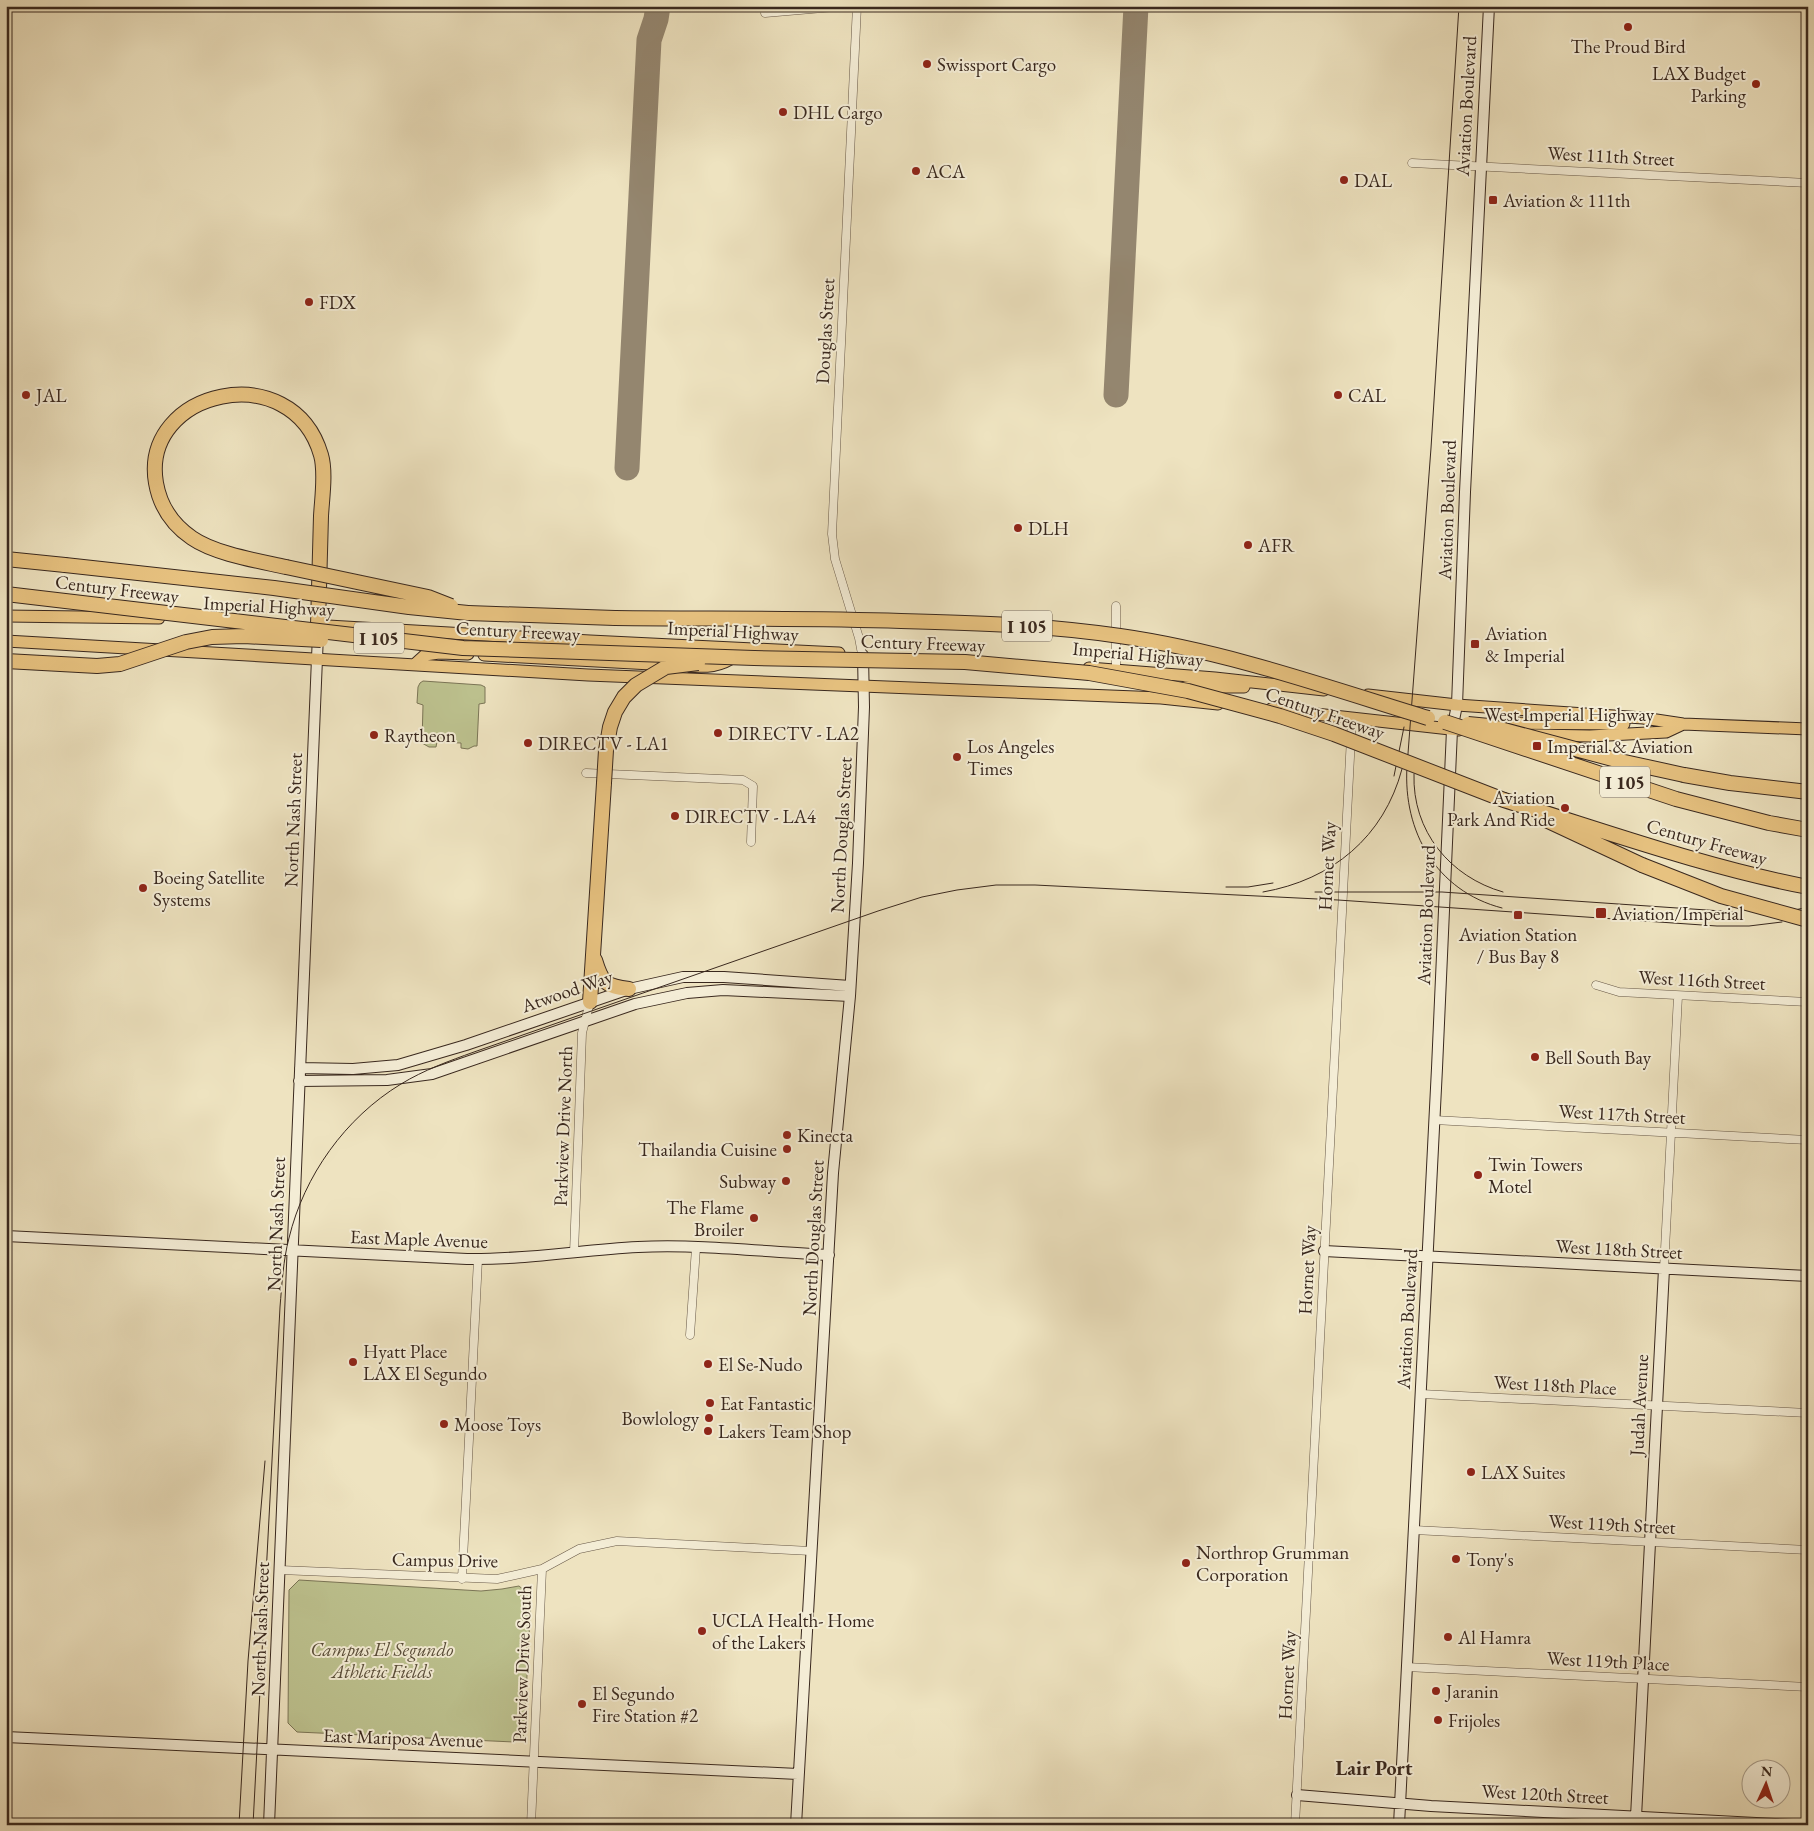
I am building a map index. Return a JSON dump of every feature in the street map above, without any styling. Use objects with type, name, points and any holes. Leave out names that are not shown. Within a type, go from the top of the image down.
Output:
[{"type":"highway","points":[[318,625],[323,482],[322,456],[311,432],[297,414],[280,403],[258,396],[236,394],[211,399],[192,408],[175,422],[162,440],[156,458],[155,476],[158,495],[166,512],[178,526],[194,539],[214,548],[247,558],[428,597],[468,613]]},
{"type":"highway","name":"Century Freeway","points":[[6,559],[274,588],[409,607],[468,613],[615,618],[824,619],[940,622],[1063,628],[1122,636],[1206,653],[1268,669],[1676,799],[1769,823],[1808,830]]},
{"type":"highway","name":"Century Freeway","points":[[6,594],[463,648],[754,658],[965,662],[1080,672],[1141,682],[1227,701],[1280,716],[1334,734],[1504,800],[1707,863],[1808,887]]},
{"type":"highway","points":[[6,661],[97,666],[120,664],[186,642],[212,637],[244,636],[463,648]]},
{"type":"highway","points":[[590,1002],[606,750],[615,712],[624,697],[636,685],[666,667],[754,658]]},
{"type":"highway","points":[[1449,726],[1489,726],[1620,761],[1684,775],[1730,783],[1808,792]]},
{"type":"highway","points":[[1504,800],[1642,865],[1689,884],[1721,896],[1808,920]]},
{"type":"highway","points":[[594,957],[599,975],[604,981],[612,987],[629,988]]},
{"type":"main road","name":"Imperial Highway","points":[[6,616],[155,617],[1047,664],[1266,684],[1457,705]]},
{"type":"main road","points":[[6,641],[588,675],[1161,698],[1449,726],[1464,723],[1624,724],[1642,718]]},
{"type":"main road","points":[[414,665],[424,655],[439,653],[708,667],[727,663],[741,649]]},
{"type":"main road","points":[[1110,696],[1126,685],[1252,687],[1266,684]]},
{"type":"main road","name":"West Imperial Highway","points":[[1457,705],[1642,718],[1683,724],[1808,729]]},
{"type":"main road","name":"West Imperial Highway","points":[[1449,726],[1512,734],[1571,736],[1666,732],[1683,724]]},
{"type":"street","points":[[765,13],[846,6]]},
{"type":"street","name":"Douglas Street","points":[[857,6],[832,534],[835,559],[858,634],[862,654]]},
{"type":"street","name":"Aviation Boulevard","points":[[1399,1825],[1428,1256],[1449,726],[1457,705],[1480,166],[1489,6]]},
{"type":"street","name":"West 111th Street","points":[[1412,163],[1808,183]]},
{"type":"street","points":[[1116,606],[1116,670]]},
{"type":"street","name":"North Nash Street","points":[[269,1825],[318,625]]},
{"type":"street","points":[[588,675],[590,641]]},
{"type":"street","name":"North Douglas Street","points":[[796,1825],[833,1173],[850,991],[858,850],[864,686],[862,654]]},
{"type":"street","name":"Hornet Way","points":[[1295,1825],[1352,718]]},
{"type":"street","points":[[586,773],[743,780],[753,786],[751,842]]},
{"type":"street","name":"Atwood Way","points":[[300,1068],[353,1069],[398,1065],[466,1045],[629,988],[683,977],[824,983],[850,991]]},
{"type":"street","name":"West 116th Street","points":[[1596,985],[1619,992],[1808,1002]]},
{"type":"street","name":"Atwood Way","points":[[299,1081],[387,1080],[432,1074],[649,1000],[704,991],[850,991]]},
{"type":"street","name":"Judah Avenue","points":[[1636,1817],[1678,996]]},
{"type":"street","name":"Parkview Drive North","points":[[574,1253],[582,1033],[590,1002]]},
{"type":"street","name":"West 117th Street","points":[[1434,1120],[1808,1140]]},
{"type":"street","name":"East Maple Avenue","points":[[6,1236],[478,1259],[522,1258],[636,1247],[829,1255]]},
{"type":"street","points":[[690,1335],[696,1248]]},
{"type":"street","name":"West 118th Street","points":[[1324,1251],[1808,1276]]},
{"type":"street","points":[[462,1579],[478,1259]]},
{"type":"street","name":"West 118th Place","points":[[1421,1394],[1808,1413]]},
{"type":"street","name":"West 119th Street","points":[[1414,1530],[1808,1550]]},
{"type":"street","name":"Campus Drive","points":[[280,1570],[498,1579],[542,1569],[579,1550],[617,1541],[811,1551]]},
{"type":"street","name":"Parkview Drive South","points":[[531,1825],[542,1569]]},
{"type":"street","name":"West 119th Place","points":[[1406,1667],[1808,1687]]},
{"type":"street","name":"East Mariposa Avenue","points":[[6,1737],[534,1760],[798,1774]]},
{"type":"street","name":"West 120th Street","points":[[1297,1795],[1400,1804],[1792,1825]]},
{"type":"green space","points":[[423,681],[481,685],[485,687],[485,703],[479,704],[477,746],[468,749],[461,748],[461,743],[437,742],[436,747],[429,747],[422,743],[423,705],[417,703],[418,687]]},
{"type":"green space","name":"Campus El Segundo Athletic Fields","points":[[299,1580],[481,1591],[519,1586],[531,1596],[524,1735],[514,1742],[297,1732],[288,1723],[289,1590]]},
{"type":"taxiway","points":[[627,468],[649,40],[658,6]]},
{"type":"taxiway","points":[[1116,395],[1136,6]]},
{"type":"tram line","points":[[1459,6],[1431,448],[1407,767],[1407,791],[1411,814],[1418,835],[1428,855],[1442,873],[1459,888],[1479,900],[1502,908]]},
{"type":"tram line","points":[[1394,776],[1404,727]]},
{"type":"tram line","points":[[1263,892],[1288,886],[1311,877],[1333,866],[1352,851],[1368,835],[1382,815],[1394,793],[1402,769]]},
{"type":"tram line","points":[[1414,774],[1415,795],[1420,814],[1427,832],[1438,849],[1466,875],[1484,885],[1503,892]]},
{"type":"tram line","points":[[1226,887],[1248,887],[1273,883]]},
{"type":"tram line","points":[[253,1825],[280,1307],[287,1247],[296,1215],[305,1193],[316,1171],[330,1150],[362,1114],[401,1084],[428,1070],[465,1055],[878,911],[922,897],[996,885],[1035,885],[1338,900],[1717,926],[1749,926],[1782,922]]},
{"type":"tram line","points":[[1315,892],[1442,892],[1736,912]]},
{"type":"tram line","points":[[1795,910],[1808,907]]},
{"type":"tram line","points":[[239,1825],[248,1661],[265,1461]]},
{"type":"place","name":"The Proud Bird","points":[[1628,27]]},
{"type":"place","name":"Swissport Cargo","points":[[927,64]]},
{"type":"place","name":"LAX Budget Parking","points":[[1756,84]]},
{"type":"place","name":"DHL Cargo","points":[[783,112]]},
{"type":"place","name":"ACA","points":[[916,171]]},
{"type":"place","name":"DAL","points":[[1344,180]]},
{"type":"place","name":"Aviation & 111th","points":[[1493,200]]},
{"type":"place","name":"FDX","points":[[309,302]]},
{"type":"place","name":"JAL","points":[[26,395]]},
{"type":"place","name":"CAL","points":[[1338,395]]},
{"type":"place","name":"DLH","points":[[1018,528]]},
{"type":"place","name":"AFR","points":[[1248,545]]},
{"type":"place","name":"Aviation & Imperial","points":[[1475,644]]},
{"type":"place","name":"DIRECTV - LA2","points":[[718,733]]},
{"type":"place","name":"Raytheon","points":[[374,735]]},
{"type":"place","name":"DIRECTV - LA1","points":[[528,743]]},
{"type":"place","name":"Imperial & Aviation","points":[[1537,746]]},
{"type":"place","name":"Los Angeles Times","points":[[957,757]]},
{"type":"place","name":"Aviation Park And Ride","points":[[1565,808]]},
{"type":"place","name":"DIRECTV - LA4","points":[[675,816]]},
{"type":"place","name":"Boeing Satellite Systems","points":[[143,888]]},
{"type":"place","name":"Aviation/Imperial","points":[[1601,913]]},
{"type":"place","name":"Aviation Station / Bus Bay 8","points":[[1518,915]]},
{"type":"place","name":"Bell South Bay","points":[[1535,1057]]},
{"type":"place","name":"Kinecta","points":[[787,1135]]},
{"type":"place","name":"Thailandia Cuisine","points":[[787,1149]]},
{"type":"place","name":"Twin Towers Motel","points":[[1478,1175]]},
{"type":"place","name":"Subway","points":[[786,1181]]},
{"type":"place","name":"The Flame Broiler","points":[[754,1218]]},
{"type":"place","name":"Hyatt Place LAX El Segundo","points":[[353,1362]]},
{"type":"place","name":"El Se-Nudo","points":[[708,1364]]},
{"type":"place","name":"Eat Fantastic","points":[[710,1403]]},
{"type":"place","name":"Bowlology","points":[[709,1418]]},
{"type":"place","name":"Moose Toys","points":[[444,1424]]},
{"type":"place","name":"Lakers Team Shop","points":[[708,1431]]},
{"type":"place","name":"LAX Suites","points":[[1471,1472]]},
{"type":"place","name":"Tony's","points":[[1456,1559]]},
{"type":"place","name":"Northrop Grumman Corporation","points":[[1186,1563]]},
{"type":"place","name":"UCLA Health- Home of the Lakers","points":[[702,1631]]},
{"type":"place","name":"Al Hamra","points":[[1448,1637]]},
{"type":"place","name":"Jaranin","points":[[1436,1691]]},
{"type":"place","name":"El Segundo Fire Station #2","points":[[582,1704]]},
{"type":"place","name":"Frijoles","points":[[1438,1720]]},
{"type":"district","name":"Lair Port","points":[[1374,1768]]}]
